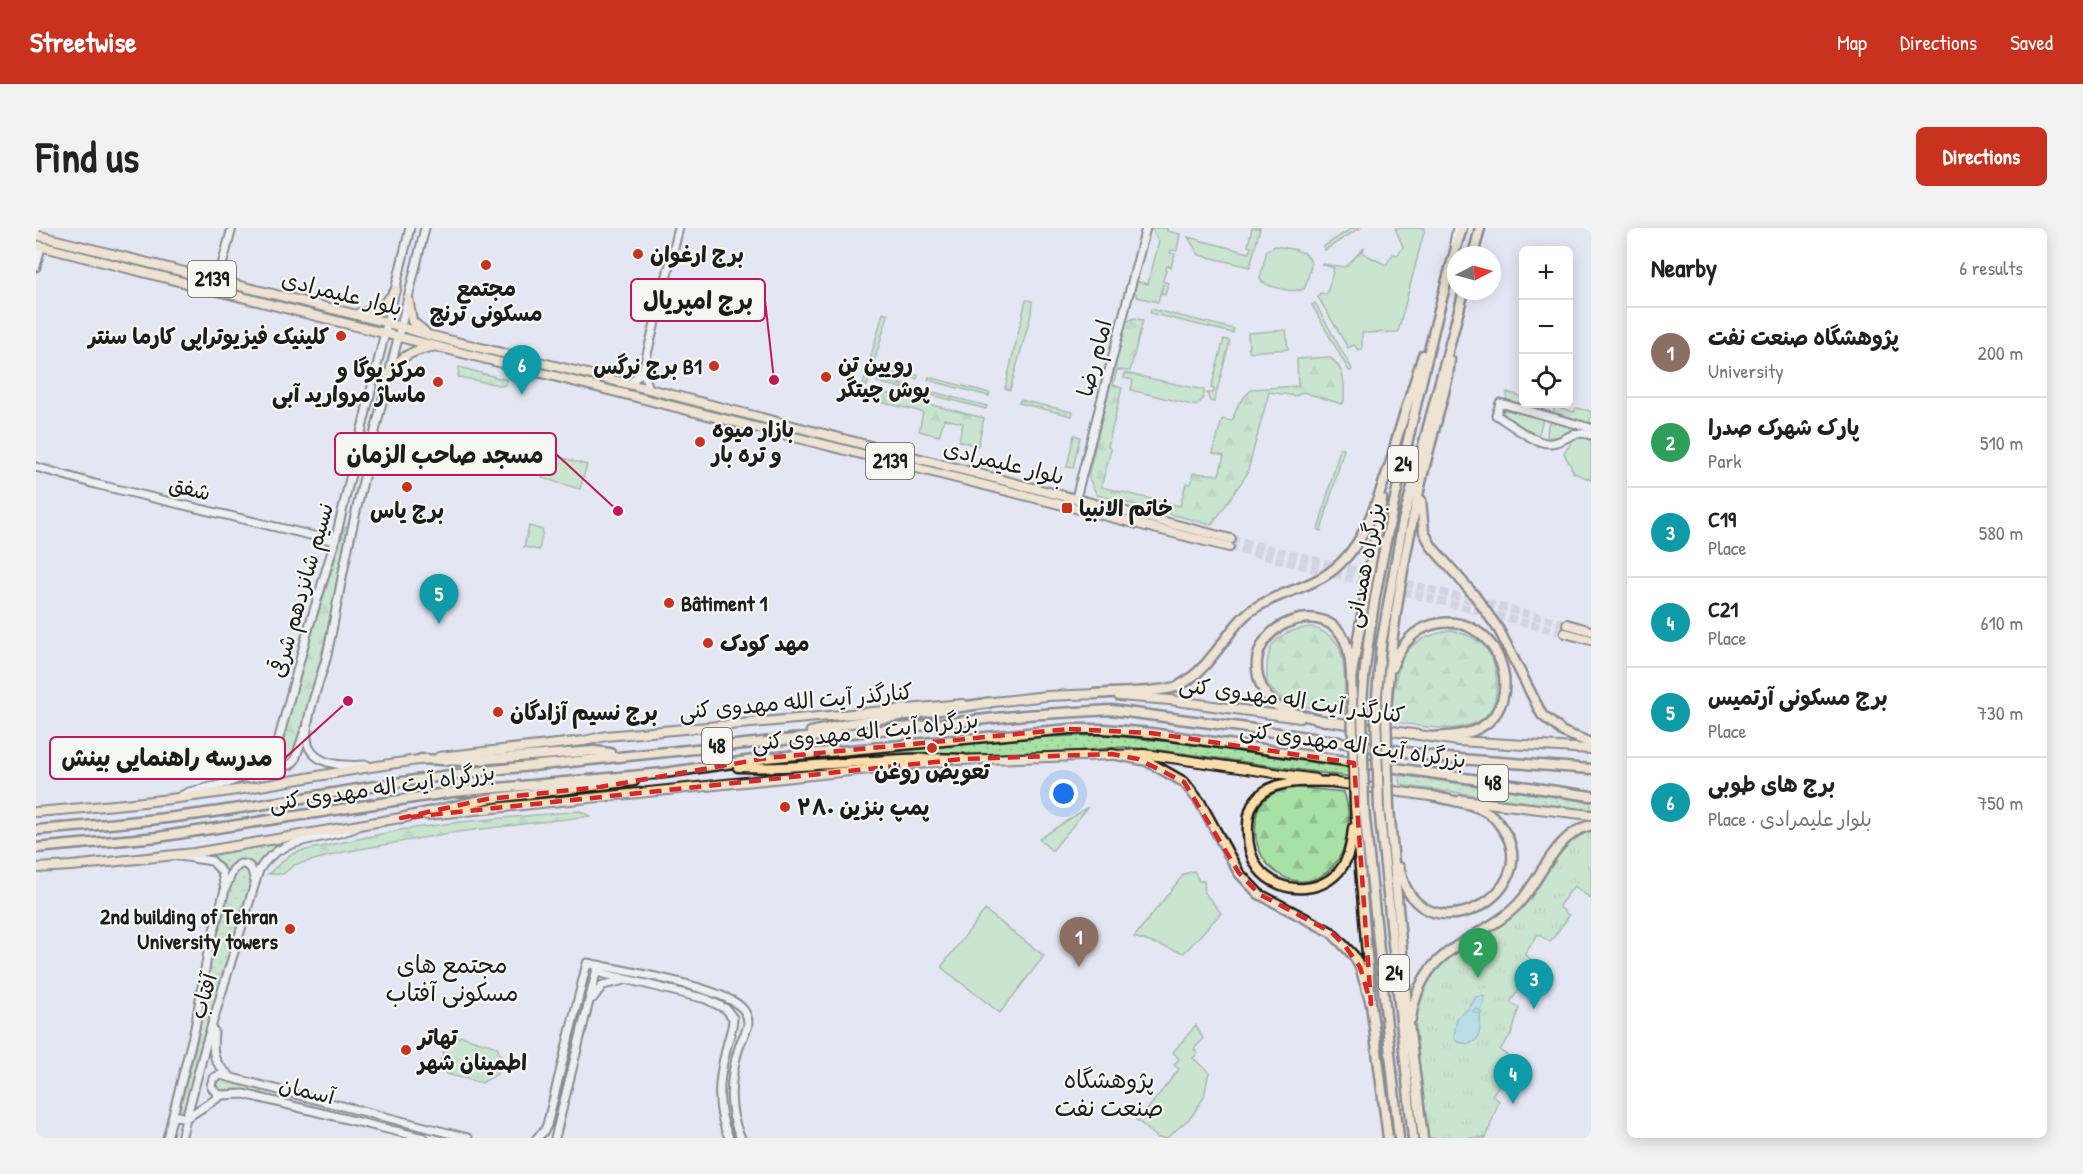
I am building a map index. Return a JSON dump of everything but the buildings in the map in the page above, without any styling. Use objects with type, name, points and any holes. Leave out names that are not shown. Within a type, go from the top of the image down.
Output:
[{"type":"highway","name":"بزرگراه همدانی","points":[[1456,246],[1461,228]]},
{"type":"highway","points":[[1475,246],[1480,228]]},
{"type":"highway","name":"بزرگراه همدانی","points":[[1359,808],[1365,652],[1387,532],[1447,278]]},
{"type":"highway","name":"بزرگراه همدانی","points":[[1413,1138],[1379,807],[1376,708],[1381,645],[1403,521],[1462,300]]},
{"type":"highway","points":[[1351,679],[1377,521],[1391,461],[1435,323]]},
{"type":"highway","points":[[1423,1138],[1391,831],[1386,713],[1389,660],[1422,478],[1448,376],[1453,335]]},
{"type":"highway","points":[[1094,694],[1164,690],[1182,684],[1207,662],[1234,627],[1249,612],[1270,600],[1314,582],[1335,568],[1345,559],[1365,530],[1391,461]]},
{"type":"highway","points":[[1422,478],[1424,532],[1432,548],[1475,596],[1499,630],[1542,715],[1563,732],[1591,743]]},
{"type":"highway","points":[[1325,721],[1284,710],[1264,694],[1256,660],[1262,643],[1276,628],[1286,622],[1305,619],[1326,622],[1339,632],[1345,642],[1351,679],[1371,1004],[1388,1138]]},
{"type":"highway","points":[[1386,713],[1395,659],[1408,640],[1420,630],[1441,623],[1452,622],[1473,629],[1490,642],[1500,658],[1504,681],[1500,703],[1488,722],[1474,731],[1432,737]]},
{"type":"highway","points":[[776,740],[851,723],[988,703]]},
{"type":"highway","name":"بزرگراه آیت اله مهدوی کنی","points":[[776,740],[1026,715],[1111,710],[1446,758],[1591,769]]},
{"type":"highway","name":"بزرگراه آیت اله مهدوی کنی","points":[[36,848],[167,836],[453,792],[664,773],[767,758],[1069,729],[1151,733],[1591,796]]},
{"type":"highway","name":"48","points":[[36,830],[97,826],[239,808],[410,779],[776,740]]},
{"type":"highway","points":[[421,759],[465,760],[594,752],[629,754]]},
{"type":"highway","points":[[1112,754],[1147,761],[1184,782],[1200,802],[1239,873],[1259,894],[1331,932],[1354,956],[1360,967],[1371,1004]]},
{"type":"highway","points":[[723,766],[766,768],[930,757],[963,759]]},
{"type":"highway","points":[[401,818],[487,799],[600,787],[648,779],[664,773]]},
{"type":"highway","points":[[1334,782],[1292,781],[1266,789],[1258,798],[1248,818],[1247,836],[1250,850],[1259,869],[1267,877],[1288,887],[1311,888],[1328,881],[1335,876],[1346,861],[1359,808]]},
{"type":"highway","points":[[1391,831],[1404,883],[1411,897],[1421,906],[1439,913],[1461,913],[1480,907],[1494,897],[1504,883],[1511,858],[1510,843],[1500,824],[1490,814],[1433,796]]},
{"type":"highway","name":"24","points":[[1359,808],[1399,1138]]},
{"type":"highway","points":[[1411,1038],[1414,1002],[1422,981],[1434,965],[1454,948],[1512,910],[1521,901],[1558,847],[1577,831],[1591,825]]},
{"type":"main road","name":"بلوار علیمرادی","points":[[36,235],[1076,498],[1230,543],[1074,507],[39,246]]},
{"type":"main road","points":[[347,312],[375,311],[385,305],[396,290]]},
{"type":"main road","points":[[408,298],[412,321],[428,335]]},
{"type":"main road","points":[[389,373],[402,358],[417,349],[435,347]]},
{"type":"main road","points":[[1074,507],[1076,498]]},
{"type":"main road","points":[[1567,624],[1591,631]]},
{"type":"main road","points":[[1565,633],[1591,640]]},
{"type":"main road","name":"کنارگذر آیت اله مهدوی کنی","points":[[988,703],[1047,696],[1094,694],[1179,701],[1458,741],[1591,749]]},
{"type":"main road","name":"کنارگذر آیت الله مهدوی کنی","points":[[36,812],[141,803],[384,764],[584,741],[606,736],[953,704],[988,703]]},
{"type":"main road","points":[[36,868],[172,856],[401,818],[963,759],[1112,754],[1161,755],[1404,793],[1591,815]]},
{"type":"street","points":[[218,280],[232,228]]},
{"type":"street","name":"نسیم شانزدهم شرقی","points":[[179,797],[189,792],[244,777],[267,759],[279,738],[308,630],[336,541],[410,228]]},
{"type":"street","name":"نسیم شانزدهم شرقی","points":[[384,764],[342,764],[322,759],[309,748],[308,723],[327,654],[349,543],[425,228]]},
{"type":"street","points":[[630,384],[643,370],[680,228]]},
{"type":"street","name":"امام رضا","points":[[1076,498],[1146,228]]},
{"type":"street","points":[[1454,246],[1457,228]]},
{"type":"street","points":[[36,267],[39,246]]},
{"type":"street","points":[[643,370],[649,389]]},
{"type":"street","points":[[373,386],[381,382],[385,389]]},
{"type":"street","points":[[1591,428],[1500,403],[1496,415],[1533,438],[1546,443],[1556,442],[1578,432],[1591,435]]},
{"type":"street","name":"شفق","points":[[36,467],[95,484],[336,541]]},
{"type":"street","points":[[279,738],[278,760],[280,764],[290,765],[295,760],[308,723]]},
{"type":"street","name":"آفتاب","points":[[181,1138],[254,880],[267,859],[282,848],[360,825]]},
{"type":"street","points":[[172,856],[212,861],[222,872],[225,890]]},
{"type":"street","name":"آفتاب","points":[[167,1138],[195,1029],[208,952],[225,890],[233,870],[240,864],[249,866],[254,880]]},
{"type":"street","points":[[537,1138],[547,1125],[587,963],[627,980],[706,999],[726,1009],[733,1018],[733,1027],[721,1070],[718,1101],[729,1138]]},
{"type":"street","points":[[555,1138],[597,968]]},
{"type":"street","points":[[597,968],[708,990],[740,1006],[746,1013],[748,1024],[732,1074],[731,1101],[736,1128],[741,1138]]},
{"type":"street","points":[[588,1005],[603,985],[627,980]]},
{"type":"street","points":[[733,1018],[746,1013]]},
{"type":"street","points":[[214,1018],[214,1058],[220,1069],[230,1076]]},
{"type":"street","points":[[173,1115],[186,1118],[222,1095],[213,1090],[212,1080],[220,1075],[230,1076]]},
{"type":"street","name":"آسمان","points":[[230,1076],[468,1138]]},
{"type":"street","name":"آسمان","points":[[222,1095],[236,1093],[255,1095],[424,1138]]},
{"type":"highlighted area","points":[[1069,729],[1151,733],[1354,763],[1371,1004],[1360,967],[1345,946],[1331,932],[1259,894],[1239,873],[1184,782],[1138,759],[1112,754],[963,759],[401,818],[487,799],[600,787],[767,758]]},
{"type":"green space","points":[[1151,228],[1167,228],[1167,231],[1180,234],[1177,251],[1171,250],[1170,253],[1175,254],[1171,267],[1167,266],[1163,281],[1168,283],[1165,295],[1161,294],[1163,284],[1158,302],[1137,297],[1134,289],[1135,281],[1148,284],[1159,242]]},
{"type":"green space","points":[[1252,228],[1260,228],[1250,267],[1199,255],[1188,237],[1249,253],[1251,247],[1248,246]]},
{"type":"green space","points":[[1352,228],[1360,228],[1325,250],[1323,247]]},
{"type":"green space","points":[[1395,228],[1425,228],[1398,332],[1362,333],[1362,349],[1358,350],[1354,345],[1348,348],[1318,297],[1320,293],[1327,294],[1334,268],[1321,264],[1345,267],[1364,248],[1363,253],[1386,265],[1393,254],[1398,255],[1403,247]]},
{"type":"green space","points":[[36,238],[367,321],[366,324],[36,241]]},
{"type":"green space","points":[[1275,246],[1300,251],[1309,258],[1310,270],[1304,289],[1283,289],[1262,282],[1260,278],[1267,250]]},
{"type":"green space","points":[[1026,300],[1032,301],[1031,314],[1010,390],[1005,388]]},
{"type":"green space","points":[[1315,303],[1352,369],[1351,371],[1312,305]]},
{"type":"green space","points":[[1151,309],[1234,329],[1233,333],[1150,313]]},
{"type":"green space","points":[[883,313],[888,315],[867,386],[863,385]]},
{"type":"green space","points":[[1134,318],[1143,320],[1130,371],[1117,370],[1113,385],[1122,388],[1108,446],[1111,450],[1101,487],[1180,506],[1186,483],[1191,484],[1193,473],[1219,475],[1224,456],[1213,453],[1222,419],[1232,421],[1239,403],[1252,389],[1298,386],[1297,359],[1329,357],[1334,361],[1343,377],[1344,401],[1342,404],[1303,392],[1296,396],[1269,392],[1247,474],[1212,525],[1097,495],[1088,476],[1126,322]]},
{"type":"green space","points":[[1286,330],[1288,349],[1249,352],[1248,333]]},
{"type":"green space","points":[[1224,339],[1230,341],[1214,402],[1210,401],[1207,393],[1213,393],[1214,389],[1211,388]]},
{"type":"green space","points":[[459,367],[507,380],[504,386],[458,377]]},
{"type":"green space","points":[[881,367],[918,375],[917,379],[880,370]]},
{"type":"green space","points":[[1125,373],[1204,390],[1203,399],[1196,406],[1131,390],[1133,380],[1124,378]]},
{"type":"green space","points":[[929,377],[990,393],[989,396],[928,380]]},
{"type":"green space","points":[[878,379],[915,387],[914,391],[877,382]]},
{"type":"green space","points":[[925,390],[987,406],[986,409],[924,393]]},
{"type":"green space","points":[[865,391],[876,391],[984,418],[978,446],[959,441],[963,423],[944,419],[939,436],[919,431],[923,412],[863,398]]},
{"type":"green space","points":[[1507,392],[1519,396],[1519,404],[1506,400]]},
{"type":"green space","points":[[1020,400],[1073,412],[1072,416],[1019,403]]},
{"type":"green space","points":[[1504,406],[1541,416],[1543,419],[1539,434],[1535,435],[1504,417]]},
{"type":"green space","points":[[1554,408],[1574,412],[1576,408],[1591,411],[1590,424],[1553,413]]},
{"type":"green space","points":[[1555,420],[1591,430],[1591,433],[1580,429],[1564,436],[1547,438],[1548,425]]},
{"type":"green space","points":[[1074,435],[1080,437],[1073,468],[1067,467]]},
{"type":"green space","points":[[1576,436],[1591,439],[1591,480],[1574,473],[1564,453]]},
{"type":"green space","points":[[1340,448],[1344,449],[1321,531],[1318,530]]},
{"type":"green space","points":[[549,454],[587,465],[580,489],[542,478]]},
{"type":"green space","points":[[529,526],[543,530],[539,550],[524,547]]},
{"type":"green space","points":[[345,527],[349,527],[317,673],[292,759],[284,759],[281,753],[283,741],[306,653]]},
{"type":"green space","points":[[1312,627],[1331,637],[1339,648],[1344,676],[1345,713],[1284,703],[1268,685],[1268,656],[1275,642],[1287,633]]},
{"type":"green space","points":[[1451,630],[1477,640],[1489,653],[1497,681],[1495,700],[1491,709],[1479,721],[1457,728],[1395,722],[1392,708],[1393,694],[1401,661],[1412,646],[1419,641]]},
{"type":"green space","points":[[1104,735],[1182,743],[1350,768],[1351,777],[1124,747],[1063,752],[943,755],[766,765],[1023,738]]},
{"type":"green space","points":[[1398,775],[1591,802],[1591,810],[1405,786],[1401,784]]},
{"type":"green space","points":[[1292,787],[1344,792],[1346,800],[1348,826],[1342,852],[1326,873],[1312,880],[1298,881],[1284,877],[1271,868],[1262,856],[1256,840],[1256,816],[1261,803],[1273,794]]},
{"type":"green space","points":[[1088,807],[1052,851],[1039,839]]},
{"type":"green space","points":[[580,811],[590,816],[450,833],[344,852],[294,865],[283,874],[268,874],[290,855],[297,852],[400,830]]},
{"type":"green space","points":[[1591,830],[1591,899],[1574,886],[1559,906],[1569,916],[1550,942],[1538,934],[1525,954],[1537,965],[1510,1002],[1519,1008],[1512,1033],[1500,1050],[1518,1063],[1503,1086],[1500,1085],[1492,1095],[1499,1101],[1486,1138],[1426,1138],[1415,1044],[1420,997],[1429,977],[1452,953],[1498,926],[1515,912],[1528,898],[1561,850],[1571,841]]},
{"type":"green space","points":[[328,833],[296,840],[279,847],[256,870],[247,861],[235,863],[226,884],[220,866],[206,859],[192,857],[260,847]]},
{"type":"green space","points":[[240,867],[249,869],[252,879],[251,886],[225,980],[203,1037],[182,1111],[180,1108],[198,1039],[208,963],[231,880]]},
{"type":"green space","points":[[1194,871],[1199,881],[1204,881],[1205,893],[1221,913],[1184,953],[1134,937],[1184,874]]},
{"type":"green space","points":[[985,910],[1044,956],[1000,1013],[941,967]]},
{"type":"green space","points":[[1196,1025],[1203,1039],[1194,1049],[1198,1053],[1193,1058],[1209,1072],[1204,1097],[1192,1116],[1167,1138],[1158,1138],[1126,1111],[1130,1105],[1143,1115],[1179,1069],[1174,1065],[1179,1059],[1173,1052]]},
{"type":"green space","points":[[461,1036],[497,1047],[502,1060],[497,1074],[482,1083],[447,1074],[441,1061],[445,1043]]},
{"type":"green space","points":[[221,1079],[262,1090],[262,1094],[236,1089],[219,1090],[216,1084]]},
{"type":"water","points":[[1484,996],[1481,1011],[1475,1009],[1473,1011],[1481,1013],[1480,1032],[1477,1039],[1469,1044],[1457,1042],[1454,1036],[1457,1018],[1470,1007],[1476,997]]},
{"type":"tunnel","points":[[1231,539],[1567,624]]},
{"type":"tunnel","points":[[1229,547],[1565,633]]},
{"type":"place","name":"برج ارغوان","points":[[638,254]]},
{"type":"place","name":"مجتمع مسکونی ترنج","points":[[486,265]]},
{"type":"place","name":"کلینیک فیزیوتراپی کارما سنتر","points":[[341,336]]},
{"type":"place","name":"برج نرگس B1","points":[[714,366]]},
{"type":"place","name":"رویین تن پوش چیتگر","points":[[826,377]]},
{"type":"place","name":"برج امپریال","points":[[774,380]]},
{"type":"place","name":"مرکز یوگا و ماساژ مروارید آبی","points":[[438,382]]},
{"type":"place","name":"برج های طوبی","points":[[522,395]]},
{"type":"place","name":"بازار میوه و تره بار","points":[[700,442]]},
{"type":"place","name":"برج یاس","points":[[407,487]]},
{"type":"place","name":"خاتم الانبیا","points":[[1067,508]]},
{"type":"place","name":"مسجد صاحب الزمان","points":[[618,511]]},
{"type":"place","name":"Bâtiment 1","points":[[669,603]]},
{"type":"place","name":"برج مسکونی آرتمیس","points":[[439,624]]},
{"type":"place","name":"مهد کودک","points":[[708,643]]},
{"type":"place","name":"مدرسه راهنمایی بینش","points":[[348,701]]},
{"type":"place","name":"برج نسیم آزادگان","points":[[498,712]]},
{"type":"place","name":"تعویض روغن","points":[[932,748]]},
{"type":"place","name":"پمپ بنزین ۲۸۰","points":[[785,807]]},
{"type":"place","name":"2nd building of Tehran University towers","points":[[290,929]]},
{"type":"place","name":"پژوهشگاه صنعت نفت","points":[[1079,967]]},
{"type":"place","name":"پارک شهرک صدرا","points":[[1478,978]]},
{"type":"place","name":"C19","points":[[1534,1009]]},
{"type":"place","name":"تهاتر اطمینان شهر","points":[[406,1050]]},
{"type":"place","name":"C21","points":[[1513,1104]]},
{"type":"district","name":"مجتمع های مسکونی آفتاب","points":[[452,979]]},
{"type":"district","name":"پژوهشگاه صنعت نفت","points":[[1109,1094]]}]
